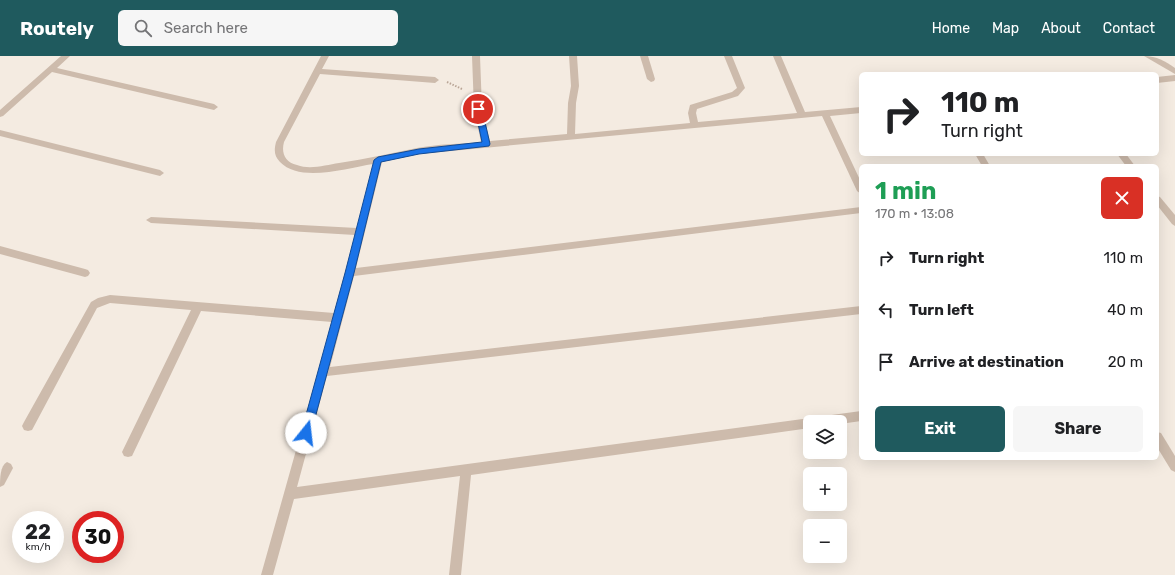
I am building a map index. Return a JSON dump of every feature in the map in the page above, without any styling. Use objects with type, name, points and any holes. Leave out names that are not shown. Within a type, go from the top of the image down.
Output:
[{"type":"street","points":[[0,114],[66,56]]},
{"type":"street","points":[[325,56],[280,142],[278,150],[281,158],[288,165],[298,169],[316,170],[378,160],[419,151],[859,110]]},
{"type":"street","points":[[476,56],[478,109],[486,144]]},
{"type":"street","points":[[571,137],[572,103],[576,86],[573,56]]},
{"type":"street","points":[[644,56],[651,80]]},
{"type":"street","points":[[695,125],[692,113],[693,107],[735,94],[741,88],[728,56]]},
{"type":"street","points":[[777,56],[802,115]]},
{"type":"street","points":[[1148,56],[1161,62],[1175,72]]},
{"type":"street","points":[[50,69],[214,107]]},
{"type":"street","points":[[317,71],[435,80]]},
{"type":"street","points":[[1159,80],[1175,78]]},
{"type":"street","points":[[825,113],[859,187]]},
{"type":"street","points":[[0,133],[160,173]]},
{"type":"street","points":[[1123,156],[1129,164]]},
{"type":"street","points":[[267,575],[338,318],[378,160]]},
{"type":"street","points":[[1159,202],[1175,222]]},
{"type":"street","points":[[350,273],[859,210]]},
{"type":"street","points":[[151,220],[360,232]]},
{"type":"street","points":[[0,250],[85,273]]},
{"type":"street","points":[[28,426],[94,305],[101,301],[110,299],[338,318]]},
{"type":"street","points":[[128,452],[198,306]]},
{"type":"street","points":[[323,372],[859,310]]},
{"type":"street","points":[[847,418],[859,416]]},
{"type":"street","points":[[289,494],[803,424]]},
{"type":"street","points":[[1159,440],[1175,466]]},
{"type":"street","points":[[0,481],[7,468]]},
{"type":"street","points":[[455,575],[466,470]]},
{"type":"path","points":[[435,80],[448,82],[461,87],[467,94],[478,98]]},
{"type":"route","points":[[306,433],[350,273],[378,160],[419,151],[486,144],[478,109]]}]
